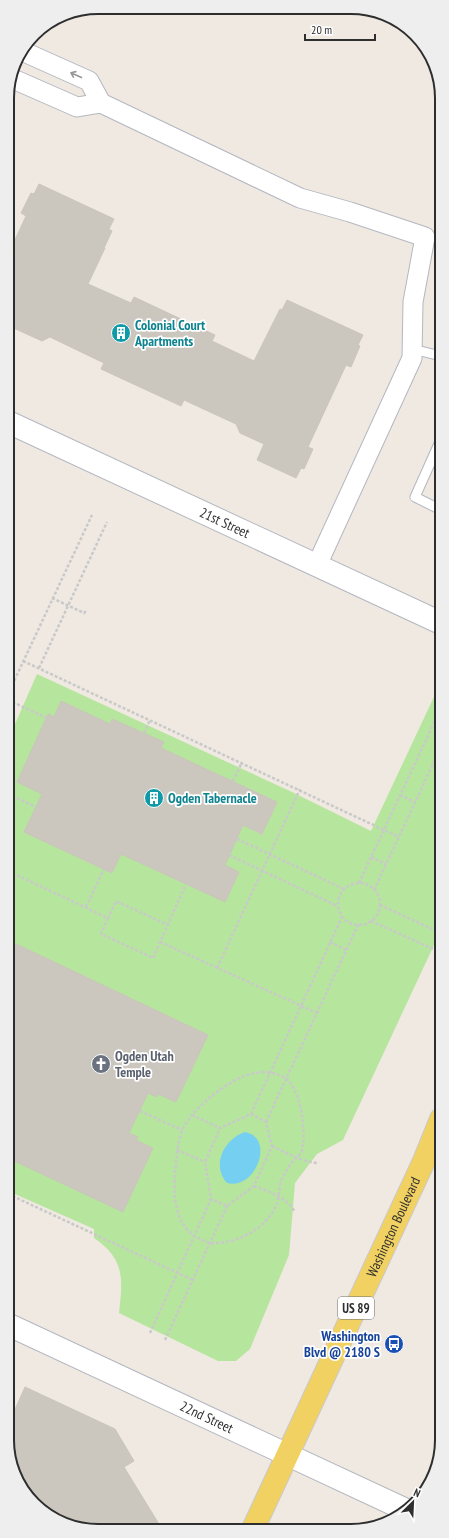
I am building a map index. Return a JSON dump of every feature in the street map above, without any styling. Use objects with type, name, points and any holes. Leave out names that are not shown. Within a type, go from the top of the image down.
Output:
[{"type":"main road","name":"21st Street","points":[[14,425],[435,620]]},
{"type":"main road","name":"Washington Boulevard","points":[[255,1524],[435,1135]]},
{"type":"main road","name":"22nd Street","points":[[14,1327],[401,1508]]},
{"type":"street","points":[[27,53],[89,81],[101,103]]},
{"type":"street","points":[[16,81],[77,107],[101,103],[300,198],[350,212],[425,237],[413,302],[412,358],[317,565]]},
{"type":"lane","points":[[412,349],[435,355]]},
{"type":"lane","points":[[435,453],[415,498],[435,507]]},
{"type":"path","points":[[14,681],[92,515]]},
{"type":"path","points":[[39,668],[107,522]]},
{"type":"path","points":[[52,598],[84,613],[86,611]]},
{"type":"path","points":[[23,661],[300,789],[399,837]]},
{"type":"path","points":[[14,703],[46,718]]},
{"type":"path","points":[[144,733],[150,720]]},
{"type":"path","points":[[359,883],[435,721]]},
{"type":"path","points":[[374,890],[435,760]]},
{"type":"path","points":[[233,782],[242,762]]},
{"type":"path","points":[[217,968],[300,789]]},
{"type":"path","points":[[400,795],[415,802]]},
{"type":"path","points":[[14,797],[36,807]]},
{"type":"path","points":[[237,839],[344,889]]},
{"type":"path","points":[[229,855],[337,906]]},
{"type":"path","points":[[371,857],[386,864]]},
{"type":"path","points":[[86,907],[104,869]]},
{"type":"path","points":[[14,874],[108,918]]},
{"type":"path","points":[[359,883],[370,886],[374,890],[377,894],[380,905],[379,911],[372,921],[367,924],[358,925],[349,923],[342,917],[337,906],[340,894],[344,889],[359,883]]},
{"type":"path","points":[[168,925],[116,901],[101,934],[153,958],[168,925],[186,884]]},
{"type":"path","points":[[380,905],[435,930]]},
{"type":"path","points":[[150,1333],[211,1199],[205,1162],[220,1128],[251,1114],[342,917]]},
{"type":"path","points":[[372,921],[435,950]]},
{"type":"path","points":[[165,1340],[227,1206],[254,1186],[272,1146],[266,1122],[358,925]]},
{"type":"path","points":[[160,942],[317,1013]]},
{"type":"path","points":[[330,942],[346,950]]},
{"type":"path","points":[[262,1072],[270,1072],[286,1079],[296,1096],[303,1115],[304,1133],[302,1152],[287,1168],[279,1185],[276,1206],[268,1217],[245,1236],[232,1242],[210,1244],[194,1236],[184,1226],[178,1214],[175,1200],[174,1182],[177,1150],[182,1130],[192,1116],[228,1083],[244,1076],[262,1072]]},
{"type":"path","points":[[140,1111],[182,1130]]},
{"type":"path","points":[[251,1114],[266,1122]]},
{"type":"path","points":[[192,1116],[220,1128]]},
{"type":"path","points":[[272,1146],[296,1158],[311,1163],[318,1163]]},
{"type":"path","points":[[177,1150],[205,1162]]},
{"type":"path","points":[[254,1186],[278,1196],[291,1205],[295,1212]]},
{"type":"path","points":[[14,1197],[193,1280]]},
{"type":"path","points":[[211,1199],[227,1206]]},
{"type":"green space","points":[[37,674],[292,792],[371,831],[435,695],[435,943],[343,1140],[317,1154],[295,1183],[289,1255],[250,1349],[236,1361],[218,1361],[119,1313],[121,1290],[120,1271],[112,1254],[94,1238],[94,1229],[14,1194],[14,726]]},
{"type":"water","points":[[245,1132],[254,1136],[259,1144],[260,1153],[258,1163],[253,1172],[246,1179],[237,1183],[227,1183],[222,1176],[220,1168],[222,1153],[231,1140]]},
{"type":"building","name":"Colonial Court Apartments","points":[[39,184],[114,219],[109,229],[112,231],[88,284],[131,303],[134,297],[215,335],[212,341],[254,361],[280,309],[282,310],[287,300],[363,335],[351,367],[346,365],[308,447],[313,449],[304,469],[301,468],[296,478],[257,460],[264,444],[240,433],[236,424],[184,400],[181,406],[101,369],[104,363],[50,337],[42,341],[14,328],[14,242],[26,216],[21,213],[31,193],[34,194]]},
{"type":"building","name":"Ogden Tabernacle","points":[[61,701],[110,724],[112,719],[164,742],[161,748],[277,802],[262,834],[243,825],[225,865],[239,872],[225,902],[121,854],[112,873],[24,832],[42,794],[17,782],[48,714],[54,717]]},
{"type":"building","name":"Ogden Utah Temple","points":[[14,943],[208,1035],[176,1102],[158,1094],[157,1097],[148,1093],[129,1133],[138,1137],[136,1140],[153,1148],[123,1212],[14,1161]]},
{"type":"building","points":[[25,1387],[115,1429],[134,1461],[124,1467],[159,1524],[93,1524],[71,1520],[47,1507],[31,1491],[18,1467],[14,1440],[14,1412]]},
{"type":"place","name":"Colonial Court Apartments","points":[[121,333]]},
{"type":"place","name":"Ogden Tabernacle","points":[[154,798]]},
{"type":"place","name":"Ogden Utah Temple","points":[[101,1064]]},
{"type":"place","name":"Washington Blvd @ 2180 S","points":[[394,1344]]}]
